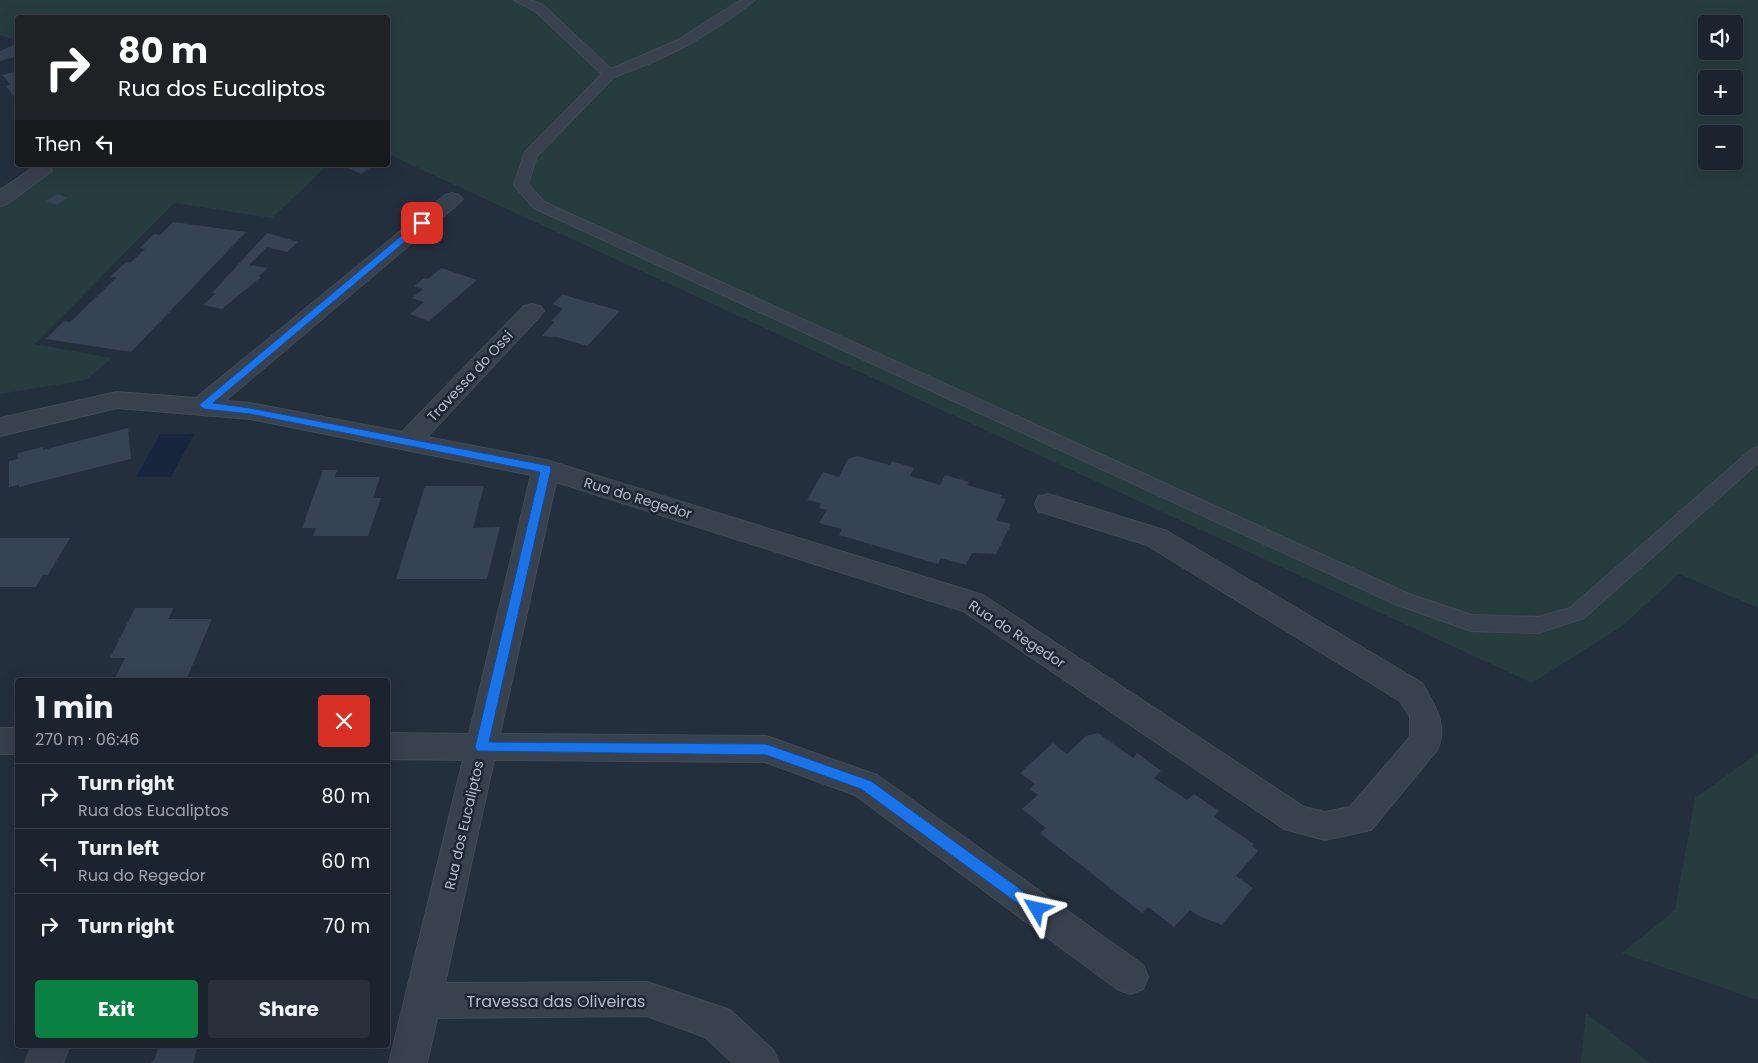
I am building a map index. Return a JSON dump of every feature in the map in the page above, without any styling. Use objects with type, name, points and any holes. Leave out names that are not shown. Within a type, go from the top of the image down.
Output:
[{"type":"street","points":[[0,200],[42,171],[41,167]]},
{"type":"street","points":[[204,405],[452,199]]},
{"type":"street","name":"Travessa do Ossi","points":[[408,442],[532,311]]},
{"type":"street","name":"Rua do Regedor","points":[[0,427],[117,400],[204,405],[250,411],[546,469],[972,603],[1296,819],[1325,826],[1359,820],[1426,740],[1425,716],[1411,692],[1157,538],[1048,504]]},
{"type":"street","name":"Rua dos Eucaliptos","points":[[408,1063],[546,469]]},
{"type":"street","points":[[0,741],[15,741]]},
{"type":"street","points":[[390,746],[766,749],[866,785],[1130,977]]},
{"type":"street","name":"Travessa das Oliveiras","points":[[423,1001],[646,999],[717,1023],[760,1063]]},
{"type":"street","points":[[44,1063],[50,1048]]},
{"type":"lane","points":[[520,0],[539,8],[610,74]]},
{"type":"lane","points":[[749,0],[725,18],[636,66],[610,74],[530,155],[521,185],[539,205],[1402,599],[1472,623],[1538,625],[1577,613],[1758,453]]},
{"type":"green space","points":[[0,0],[1758,0],[1758,608],[1679,574],[1621,627],[1532,683],[390,155],[390,15],[15,15],[15,40],[0,35]]},
{"type":"green space","points":[[52,167],[326,167],[272,218],[174,203],[35,344],[112,358],[86,380],[0,394],[0,205]]},
{"type":"green space","points":[[1758,753],[1758,1000],[1622,953],[1675,910],[1695,798]]},
{"type":"green space","points":[[1586,1013],[1650,1063],[1581,1063]]},
{"type":"water","points":[[160,434],[194,434],[171,477],[136,477]]},
{"type":"building","points":[[15,45],[15,57],[0,61],[0,51]]},
{"type":"building","points":[[15,72],[15,96],[6,86],[11,85],[2,75]]},
{"type":"building","points":[[350,167],[371,167],[361,174],[348,168]]},
{"type":"building","points":[[58,194],[68,198],[56,205],[46,201]]},
{"type":"building","points":[[173,222],[246,232],[131,352],[46,339],[64,321],[70,322],[116,278],[110,277],[126,262],[131,262],[145,249],[140,248],[154,234],[160,235]]},
{"type":"building","points":[[267,233],[298,242],[287,252],[267,247],[249,265],[268,268],[259,276],[261,277],[222,309],[203,305],[215,294],[212,293]]},
{"type":"building","points":[[441,268],[477,280],[429,321],[410,314],[424,302],[412,298],[423,289],[414,286],[424,278],[428,279]]},
{"type":"building","points":[[563,294],[620,311],[587,346],[557,337],[542,336],[554,322],[551,321],[563,309],[553,304]]},
{"type":"building","points":[[128,428],[131,459],[19,487],[19,485],[9,487],[9,461],[18,459],[18,453],[43,447],[43,450]]},
{"type":"building","points":[[857,456],[890,465],[892,461],[914,468],[910,476],[940,485],[945,475],[969,482],[967,485],[1002,495],[1001,498],[1006,499],[996,520],[1011,524],[996,554],[972,553],[966,565],[941,558],[938,564],[839,535],[842,529],[819,523],[827,510],[819,508],[821,503],[807,500],[823,472],[839,477],[848,459]]},
{"type":"building","points":[[323,470],[337,470],[335,477],[380,477],[373,498],[381,498],[368,536],[313,536],[316,528],[302,528]]},
{"type":"building","points":[[425,486],[484,486],[473,528],[500,527],[487,579],[396,579]]},
{"type":"building","points":[[0,538],[70,538],[48,575],[43,575],[36,587],[0,587]]},
{"type":"building","points":[[135,608],[174,608],[168,619],[212,619],[187,678],[115,678],[125,658],[110,658]]},
{"type":"building","points":[[1098,733],[1133,758],[1137,753],[1161,771],[1154,778],[1187,800],[1194,794],[1219,811],[1214,817],[1254,844],[1252,846],[1258,851],[1236,876],[1253,888],[1222,925],[1199,916],[1190,910],[1174,927],[1148,907],[1142,913],[1040,833],[1046,828],[1022,809],[1038,795],[1030,789],[1035,784],[1020,773],[1053,743],[1067,754],[1086,736]]},
{"type":"building","points":[[159,1048],[197,1048],[193,1063],[149,1063],[154,1060]]},
{"type":"route","points":[[422,223],[204,405],[250,411],[546,469],[482,747],[766,749],[866,785],[1037,909]]}]
